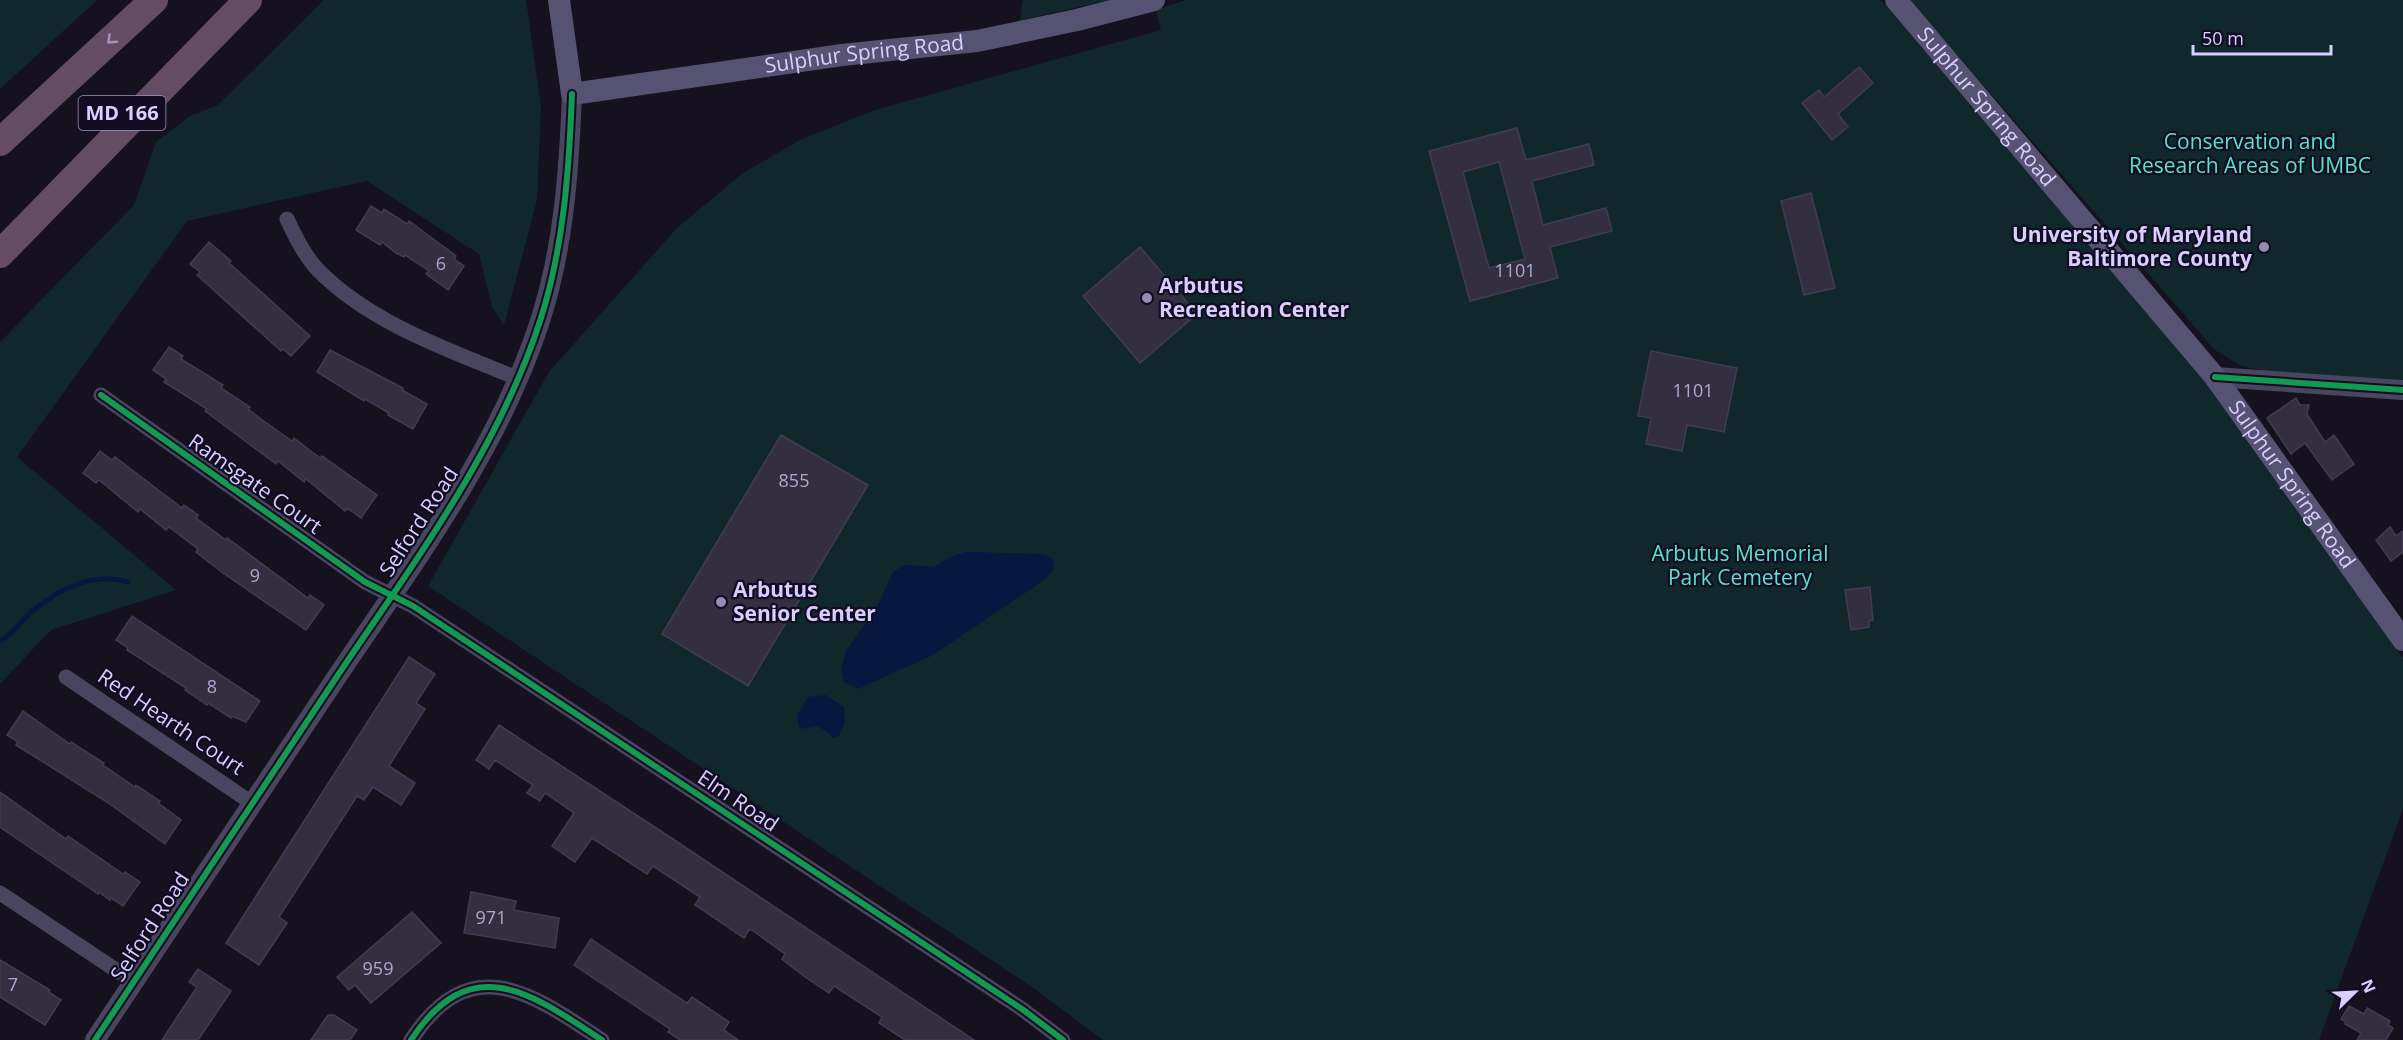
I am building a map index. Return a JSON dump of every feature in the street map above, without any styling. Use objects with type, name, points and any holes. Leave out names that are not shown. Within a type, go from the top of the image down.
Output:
[{"type":"highway","name":"MD 166","points":[[0,142],[154,0]]},
{"type":"highway","name":"MD 166","points":[[0,226],[246,0]]},
{"type":"highway","points":[[0,255],[246,0]]},
{"type":"main road","name":"Selford Road","points":[[559,0],[572,94]]},
{"type":"main road","name":"Sulphur Spring Road","points":[[572,94],[842,56],[976,41],[1077,20],[1154,0]]},
{"type":"main road","name":"Sulphur Spring Road","points":[[1896,0],[2215,377],[2403,640]]},
{"type":"street","name":"Selford Road","points":[[95,1040],[392,595],[470,475],[498,424],[519,379],[540,320],[556,258],[564,218],[572,94]]},
{"type":"street","points":[[287,219],[299,245],[317,269],[375,314],[428,340],[519,379]]},
{"type":"street","points":[[2215,377],[2403,390]]},
{"type":"street","name":"Ramsgate Court","points":[[101,395],[365,582],[392,595]]},
{"type":"street","name":"Elm Road","points":[[392,595],[413,606],[505,666],[1022,1010],[1063,1040]]},
{"type":"street","name":"Red Hearth Court","points":[[66,677],[252,803]]},
{"type":"street","points":[[0,893],[134,982]]},
{"type":"street","points":[[411,1040],[423,1021],[445,1003],[467,991],[488,986],[510,988],[540,1000],[602,1040]]},
{"type":"green space","points":[[0,0],[97,0],[0,89]]},
{"type":"green space","points":[[324,0],[526,0],[541,106],[537,200],[504,325],[492,307],[479,254],[367,181],[187,221],[17,457],[176,590],[51,630],[0,684],[0,342],[134,205],[156,142],[190,116],[218,105]]},
{"type":"green space","points":[[1023,0],[1111,0],[1020,20]]},
{"type":"green space","name":"Arbutus Memorial Park Cemetery","points":[[1186,0],[1881,0],[2197,371],[2403,658],[2403,809],[2319,1040],[1103,1040],[1035,989],[428,586],[549,372],[677,228],[743,173],[802,139],[875,110],[1161,30],[1156,10]]},
{"type":"green space","name":"Conservation and Research Areas of UMBC","points":[[1909,0],[2403,0],[2403,380],[2281,374],[2241,366],[2215,350]]},
{"type":"water","points":[[966,552],[1045,554],[1054,560],[1053,570],[1044,580],[933,655],[858,689],[844,682],[841,669],[846,651],[876,609],[893,572],[904,565],[934,567],[950,557]]},
{"type":"water","points":[[826,695],[844,707],[845,722],[839,736],[833,738],[820,728],[799,727],[797,716],[808,697]]},
{"type":"building","points":[[1859,67],[1873,83],[1838,114],[1848,127],[1832,140],[1802,103],[1819,90],[1824,97]]},
{"type":"building","points":[[1517,128],[1526,160],[1589,144],[1594,165],[1532,181],[1543,225],[1606,208],[1612,231],[1550,247],[1558,278],[1470,301],[1429,151]],"holes":[[[1499,162],[1525,259],[1489,268],[1463,172]]]},
{"type":"building","points":[[1811,193],[1835,288],[1804,295],[1781,201]]},
{"type":"building","points":[[371,206],[382,213],[384,209],[407,224],[409,221],[456,256],[454,259],[464,266],[448,290],[426,274],[429,271],[405,255],[404,257],[396,253],[382,242],[380,245],[356,230]]},
{"type":"building","points":[[209,242],[310,336],[291,356],[283,349],[281,351],[197,275],[200,272],[190,264]]},
{"type":"building","points":[[1140,247],[1197,314],[1140,363],[1083,296]]},
{"type":"building","points":[[169,347],[183,356],[181,359],[223,385],[221,388],[250,407],[248,409],[261,419],[292,441],[294,438],[320,458],[322,456],[377,495],[361,518],[347,508],[345,511],[306,479],[304,482],[278,461],[276,464],[205,411],[207,409],[164,382],[166,379],[153,370]]},
{"type":"building","points":[[330,350],[403,388],[402,390],[427,404],[413,429],[317,372]]},
{"type":"building","points":[[1651,351],[1737,368],[1724,432],[1687,425],[1682,451],[1646,444],[1651,418],[1638,416]]},
{"type":"building","points":[[2296,398],[2300,405],[2309,405],[2307,414],[2325,442],[2334,435],[2354,464],[2332,480],[2305,443],[2291,454],[2267,418]]},
{"type":"building","points":[[781,435],[868,485],[748,686],[662,634]]},
{"type":"building","points":[[100,451],[112,460],[115,457],[182,508],[184,505],[198,515],[196,518],[226,540],[227,538],[308,598],[310,595],[324,605],[306,630],[223,573],[196,552],[198,549],[169,527],[166,530],[140,509],[138,512],[99,480],[96,483],[83,473]]},
{"type":"building","points":[[2390,527],[2396,536],[2403,531],[2403,552],[2391,561],[2376,540]]},
{"type":"building","points":[[1870,587],[1873,620],[1869,621],[1869,627],[1851,630],[1845,590]]},
{"type":"building","points":[[132,616],[260,701],[246,722],[232,716],[231,718],[208,703],[207,705],[116,640]]},
{"type":"building","points":[[409,657],[435,674],[416,703],[425,709],[389,766],[415,783],[401,805],[373,787],[364,800],[357,796],[279,917],[287,923],[259,965],[226,943]]},
{"type":"building","points":[[23,711],[70,744],[71,742],[104,763],[103,765],[135,787],[136,785],[160,801],[158,803],[181,820],[165,844],[107,802],[16,745],[18,742],[7,735]]},
{"type":"building","points":[[499,725],[974,1040],[905,1040],[879,1023],[882,1017],[834,986],[829,993],[805,977],[782,959],[785,954],[752,930],[749,930],[744,938],[695,905],[700,897],[653,866],[647,874],[592,838],[575,862],[552,846],[574,813],[545,793],[540,801],[527,793],[533,785],[495,760],[489,769],[476,760]]},
{"type":"building","points":[[0,792],[66,839],[68,836],[123,874],[125,872],[140,882],[123,906],[99,892],[98,894],[0,827]]},
{"type":"building","points":[[471,892],[516,901],[514,910],[559,918],[555,948],[464,933]]},
{"type":"building","points":[[412,912],[441,943],[371,1003],[355,985],[349,990],[337,977]]},
{"type":"building","points":[[591,939],[687,1003],[692,997],[729,1022],[724,1030],[738,1040],[680,1040],[668,1032],[670,1029],[574,965]]},
{"type":"building","points":[[0,960],[50,990],[49,992],[61,1000],[45,1025],[0,997]]},
{"type":"building","points":[[198,969],[231,991],[198,1040],[162,1040],[197,987],[189,982]]},
{"type":"building","points":[[2349,1006],[2364,1014],[2367,1008],[2390,1021],[2388,1025],[2393,1028],[2386,1040],[2357,1040],[2361,1033],[2345,1024],[2346,1022],[2341,1019]]},
{"type":"building","points":[[328,1015],[334,1015],[357,1030],[350,1040],[311,1040]]},
{"type":"waterway","points":[[0,641],[13,632],[30,613],[64,590],[102,579],[128,582]]},
{"type":"cycle path","points":[[95,1040],[425,547],[452,504],[502,414],[523,367],[549,291],[564,207],[572,94]]},
{"type":"cycle path","points":[[2215,377],[2403,390]]},
{"type":"cycle path","points":[[101,395],[365,582],[413,606],[1022,1009],[1063,1040]]},
{"type":"cycle path","points":[[411,1040],[434,1012],[456,995],[479,988],[502,988],[526,995],[551,1007],[602,1040]]},
{"type":"place","name":"University of Maryland Baltimore County","points":[[2264,247]]},
{"type":"place","name":"Arbutus Recreation Center","points":[[1147,298]]},
{"type":"place","name":"Arbutus Senior Center","points":[[721,602]]}]
